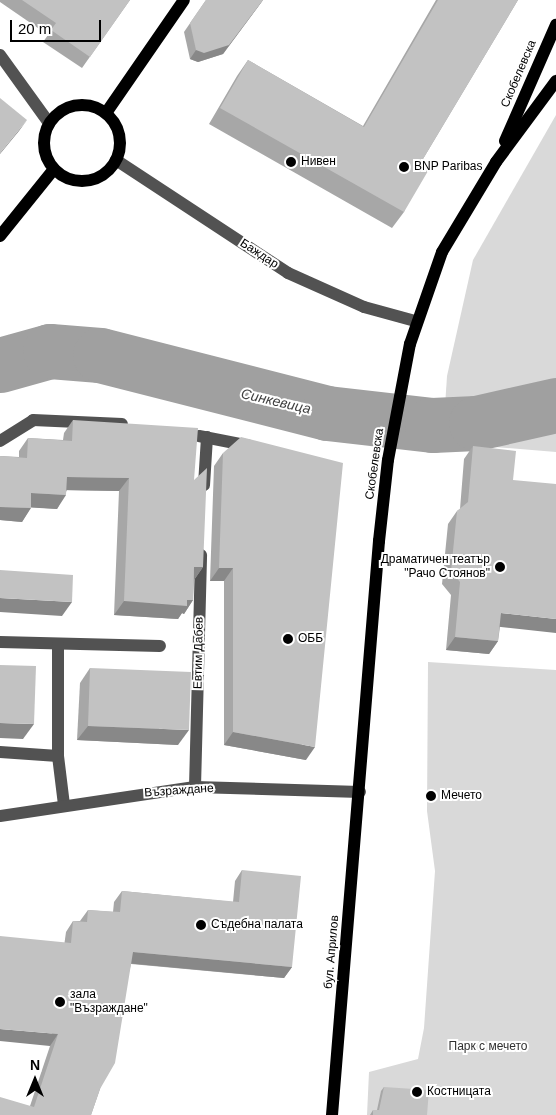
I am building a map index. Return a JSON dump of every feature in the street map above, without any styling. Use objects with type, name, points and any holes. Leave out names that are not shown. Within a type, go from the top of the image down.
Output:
[{"type":"main road","points":[[106,113],[184,0]]},
{"type":"main road","name":"Скобелевска","points":[[496,162],[556,25]]},
{"type":"main road","name":"Скобелевска","points":[[360,792],[388,460],[415,321],[442,252],[496,162],[556,81]]},
{"type":"main road","points":[[82,105],[106,113],[118,130],[116,160],[87,180],[64,176],[54,169],[44,147],[49,123],[57,114],[82,105]]},
{"type":"main road","points":[[0,236],[54,169]]},
{"type":"main road","name":"бул. Априлов","points":[[332,1115],[360,792]]},
{"type":"street","points":[[0,55],[49,123]]},
{"type":"street","name":"Баждар","points":[[116,160],[288,273],[364,307],[415,321]]},
{"type":"street","points":[[0,441],[33,420],[78,419],[134,426]]},
{"type":"street","points":[[181,431],[207,438],[262,448]]},
{"type":"street","points":[[203,500],[207,438]]},
{"type":"street","name":"Евтим Дабев","points":[[195,787],[202,538]]},
{"type":"street","points":[[0,642],[58,645],[160,646]]},
{"type":"street","points":[[58,645],[58,756],[64,805]]},
{"type":"street","points":[[0,752],[58,756]]},
{"type":"street","name":"Възраждане","points":[[0,816],[195,787],[360,792]]},
{"type":"green space","points":[[556,115],[556,452],[457,444],[443,437],[447,376],[473,260]]},
{"type":"green space","name":"Парк с мечето","points":[[428,662],[556,670],[556,1115],[367,1115],[369,1072],[418,1059],[424,1028],[435,871],[427,811]]},
{"type":"building","points":[[22,0],[130,0],[90,57],[51,30],[56,23]]},
{"type":"building","points":[[206,0],[263,0],[229,45],[204,53],[196,50],[190,23]]},
{"type":"building","points":[[438,0],[518,0],[420,164],[428,171],[404,212],[220,108],[248,60],[364,127]]},
{"type":"building","points":[[0,98],[27,120],[0,153]]},
{"type":"building","points":[[73,420],[198,428],[194,480],[207,468],[203,567],[194,567],[193,600],[187,600],[187,606],[124,601],[129,478],[67,477],[66,495],[31,493],[31,508],[0,507],[0,456],[27,458],[28,438],[72,441]]},
{"type":"building","points":[[241,437],[343,463],[315,747],[233,732],[233,568],[219,568],[223,453]]},
{"type":"building","name":"Драматичен театър \"Рачо Стоянов\"","points":[[473,446],[516,451],[513,480],[556,484],[556,619],[501,613],[498,641],[455,637],[460,582],[451,571],[457,511],[468,502]]},
{"type":"building","points":[[0,570],[73,575],[72,602],[0,598]]},
{"type":"building","points":[[0,665],[36,666],[34,724],[0,723]]},
{"type":"building","points":[[90,668],[191,672],[189,730],[88,726]]},
{"type":"building","points":[[242,870],[301,876],[292,967],[133,952],[115,1063],[100,1089],[91,1115],[0,1115],[0,1097],[34,1107],[58,1034],[0,1029],[0,936],[71,943],[73,921],[87,922],[88,910],[120,912],[122,891],[239,902]]},
{"type":"building","name":"Костницата","points":[[384,1087],[429,1090],[427,1115],[373,1115],[373,1110],[379,1110]]},
{"type":"waterway","name":"Синкевица","points":[[0,365],[50,351],[100,355],[327,413],[432,425],[476,423],[556,405]]},
{"type":"place","name":"Нивен","points":[[291,162]]},
{"type":"place","name":"BNP Paribas","points":[[404,167]]},
{"type":"place","name":"Драматичен театър \"Рачо Стоянов\"","points":[[500,567]]},
{"type":"place","name":"ОББ","points":[[288,639]]},
{"type":"place","name":"Мечето","points":[[431,796]]},
{"type":"place","name":"Съдебна палата","points":[[201,925]]},
{"type":"place","name":"зала \"Възраждане\"","points":[[60,1002]]},
{"type":"place","name":"Костницата","points":[[417,1092]]}]
